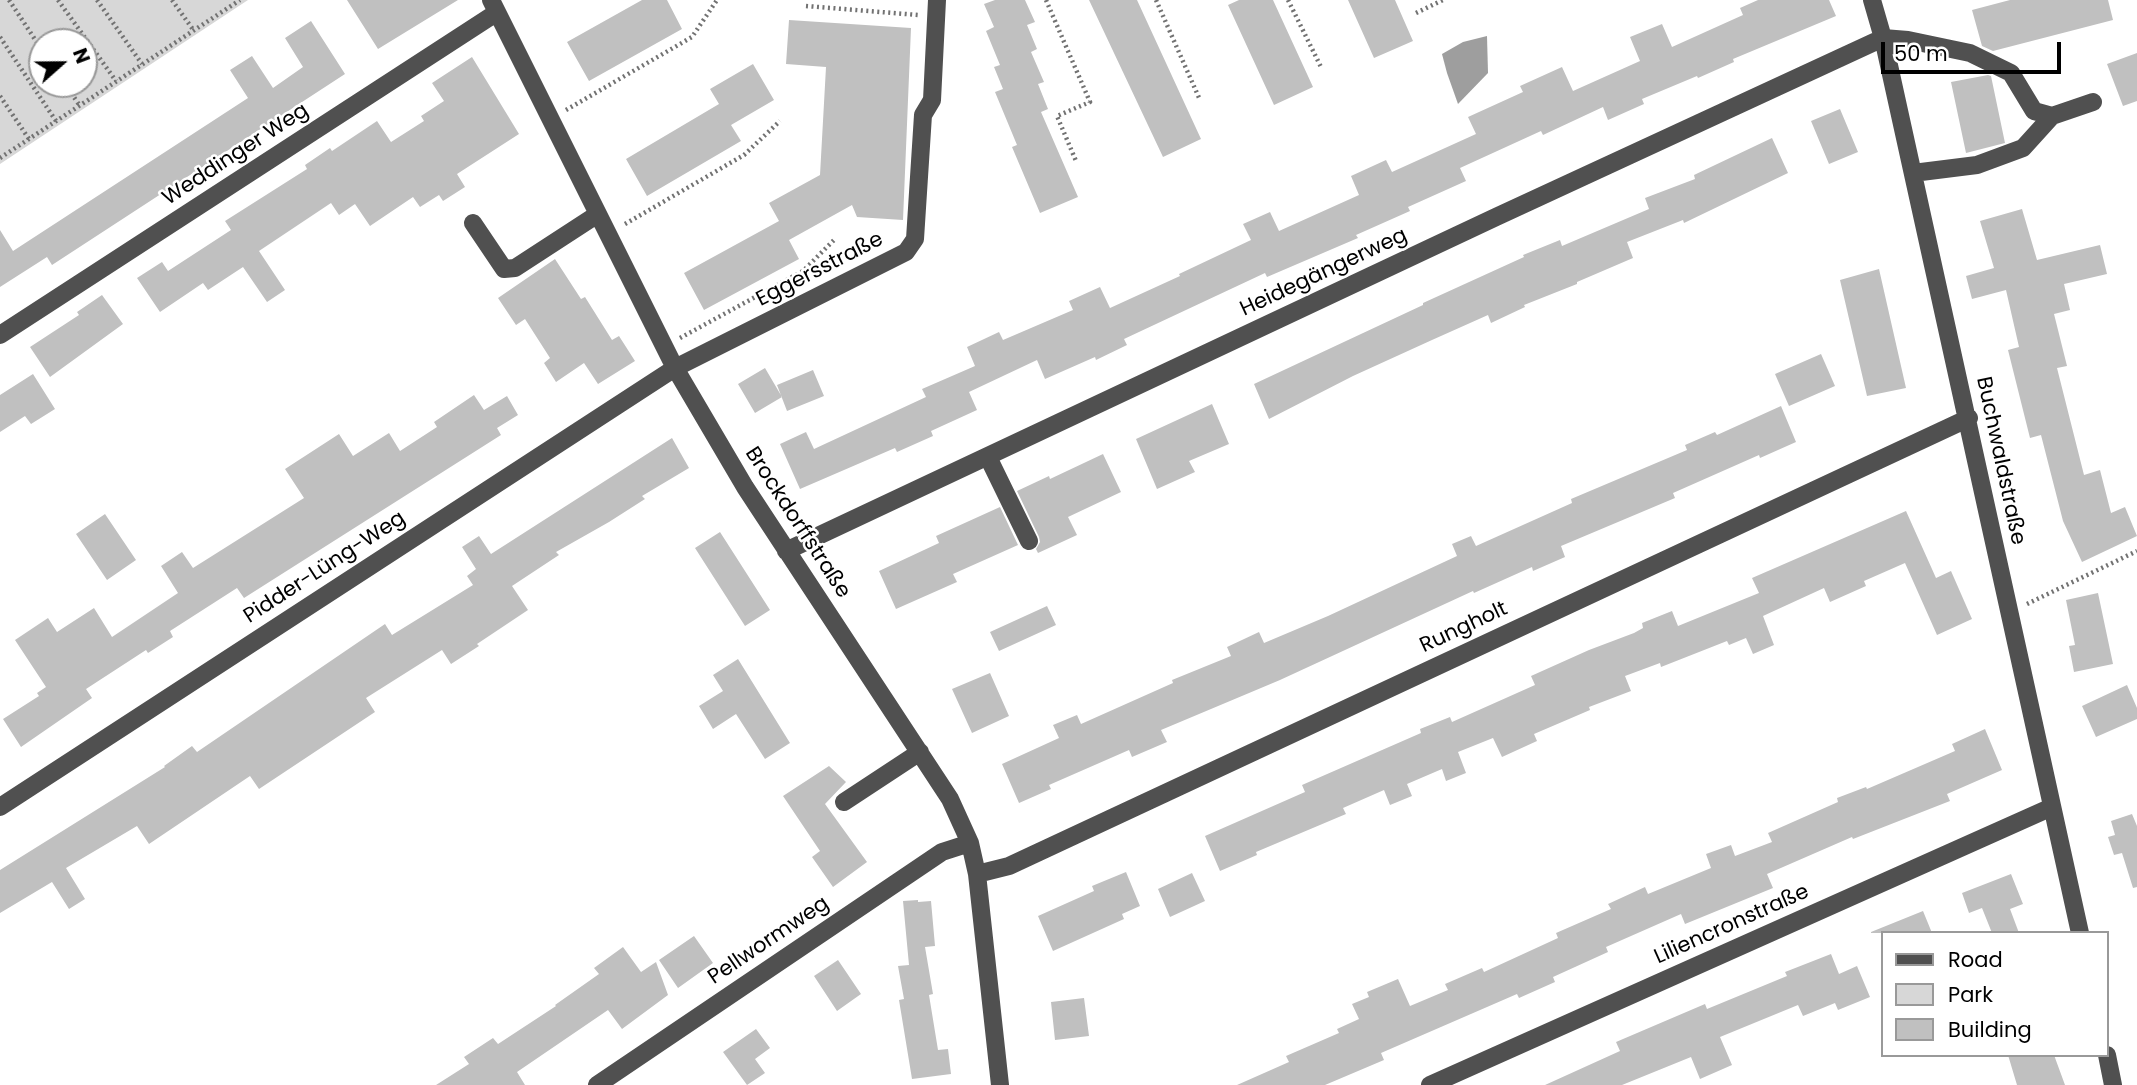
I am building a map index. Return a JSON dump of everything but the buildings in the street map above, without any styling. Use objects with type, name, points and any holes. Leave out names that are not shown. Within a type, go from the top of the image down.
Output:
[{"type":"street","name":"Buchwaldstraße","points":[[1872,0],[1883,38],[1969,418],[2008,613],[2080,931]]},
{"type":"street","name":"Brockdorffstraße","points":[[493,6],[675,368],[786,551],[920,752],[960,818],[970,843],[977,874],[1000,1085]]},
{"type":"street","name":"Weddinger Weg","points":[[0,335],[493,6]]},
{"type":"street","name":"Eggersstraße","points":[[675,368],[906,252],[915,239],[923,115],[932,100],[937,8]]},
{"type":"street","points":[[1883,38],[1908,40],[1970,53],[2011,72],[2034,111],[2052,116]]},
{"type":"street","name":"Heidegängerweg","points":[[786,551],[1883,38]]},
{"type":"street","points":[[1913,173],[1977,165],[2023,148],[2052,116],[2093,102]]},
{"type":"street","points":[[473,223],[504,269],[515,268],[598,214]]},
{"type":"street","name":"Pidder-Lüng-Weg","points":[[0,807],[675,368]]},
{"type":"street","name":"Rungholt","points":[[977,874],[1009,866],[1969,418]]},
{"type":"street","points":[[988,457],[1028,541]]},
{"type":"street","points":[[844,802],[920,752]]},
{"type":"street","name":"Liliencronstraße","points":[[1430,1085],[2052,807]]},
{"type":"street","name":"Pellwormweg","points":[[597,1085],[942,852],[970,843]]},
{"type":"street","points":[[2107,1057],[2113,1085]]},
{"type":"path","points":[[9,0],[28,29]]},
{"type":"path","points":[[58,0],[116,82]]},
{"type":"path","points":[[97,0],[142,65]]},
{"type":"path","points":[[172,0],[194,31]]},
{"type":"path","points":[[0,158],[240,0]]},
{"type":"path","points":[[550,119],[692,37],[717,0]]},
{"type":"path","points":[[1046,0],[1090,102],[1057,116],[1076,161]]},
{"type":"path","points":[[1156,0],[1200,100]]},
{"type":"path","points":[[1288,0],[1321,67]]},
{"type":"path","points":[[1416,13],[1443,0]]},
{"type":"path","points":[[806,6],[937,8]]},
{"type":"path","points":[[0,37],[56,121]]},
{"type":"path","points":[[0,96],[29,139]]},
{"type":"path","points":[[75,98],[80,106]]},
{"type":"path","points":[[609,233],[744,155],[780,121]]},
{"type":"path","points":[[664,346],[803,271],[834,240]]},
{"type":"path","points":[[2008,613],[2137,551]]},
{"type":"green space","points":[[0,0],[248,0],[0,164]]},
{"type":"shaded area","points":[[1487,36],[1488,73],[1458,104],[1442,54],[1463,42]]}]
